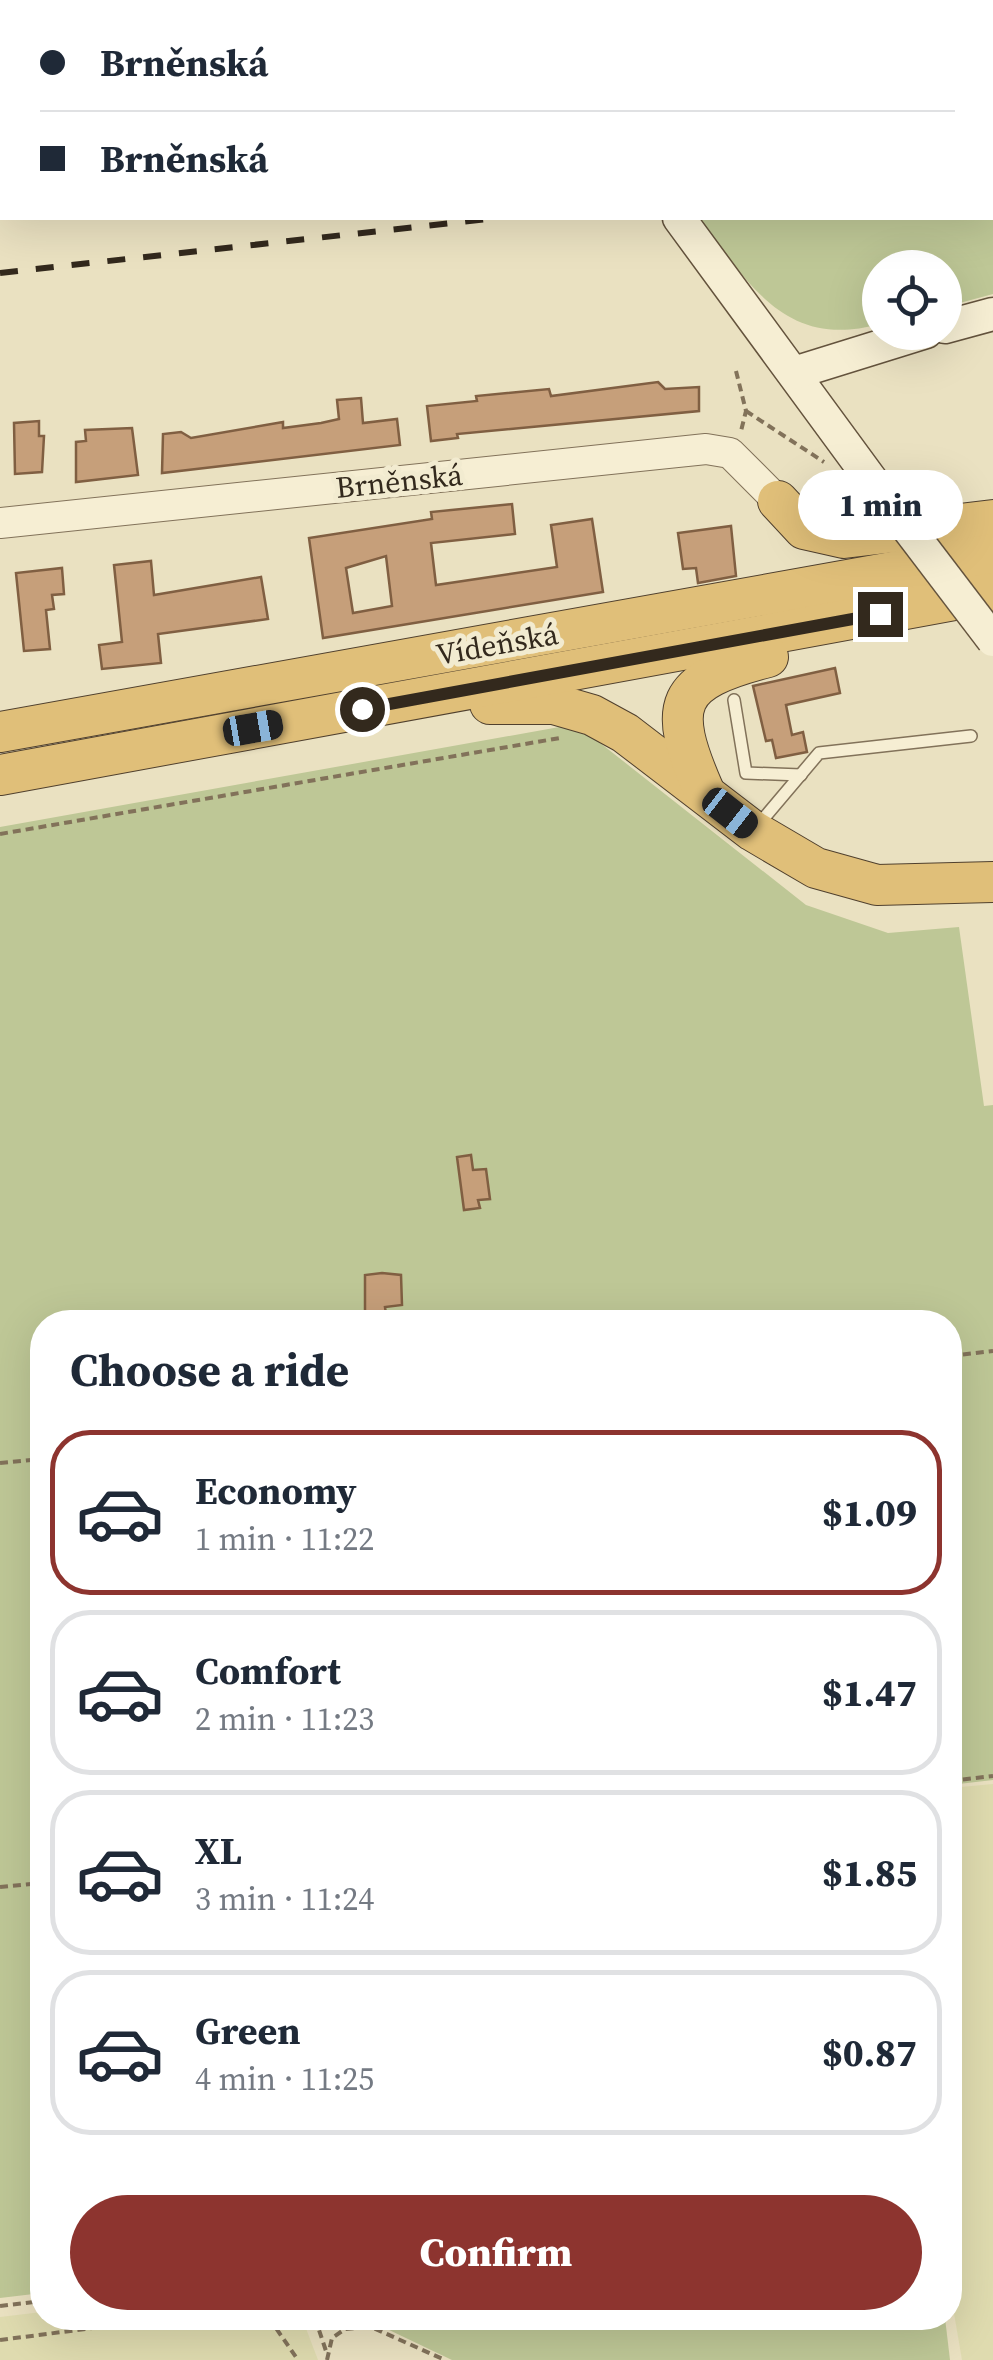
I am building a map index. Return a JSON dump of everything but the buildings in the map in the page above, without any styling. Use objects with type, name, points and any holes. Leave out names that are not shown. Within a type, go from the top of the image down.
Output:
[{"type":"highway","points":[[778,502],[804,529],[844,538],[993,520]]},
{"type":"highway","name":"Vídeňská","points":[[0,732],[993,554]]},
{"type":"highway","points":[[0,775],[993,593]]},
{"type":"highway","points":[[706,794],[681,731],[683,710],[694,689],[719,670],[842,638],[880,614]]},
{"type":"highway","points":[[362,709],[441,712],[523,702],[574,709],[625,733],[753,831],[816,868],[876,885],[985,878]]},
{"type":"main road","points":[[682,220],[993,640]]},
{"type":"main road","points":[[962,322],[993,314]]},
{"type":"main road","points":[[794,373],[868,350]]},
{"type":"street","name":"Brněnská","points":[[0,523],[677,451],[730,453]]},
{"type":"street","points":[[730,453],[778,502]]},
{"type":"lane","points":[[734,700],[746,773],[800,775]]},
{"type":"lane","points":[[753,831],[819,753],[971,736]]},
{"type":"path","points":[[730,453],[746,411],[736,370]]},
{"type":"path","points":[[746,411],[836,470]]},
{"type":"path","points":[[0,834],[574,736]]},
{"type":"path","points":[[962,1355],[993,1351]]},
{"type":"path","points":[[0,1463],[30,1459]]},
{"type":"path","points":[[962,1779],[993,1776]]},
{"type":"path","points":[[0,1887],[30,1884]]},
{"type":"path","points":[[0,2306],[30,2302]]},
{"type":"path","points":[[0,2340],[78,2330]]},
{"type":"path","points":[[279,2330],[298,2360]]},
{"type":"path","points":[[320,2330],[327,2360]]},
{"type":"path","points":[[326,2350],[332,2338],[344,2330]]},
{"type":"path","points":[[377,2330],[445,2360]]},
{"type":"shaded area","points":[[993,1784],[993,2360],[962,2360],[957,2330],[962,2330],[962,1787]]},
{"type":"shaded area","points":[[30,2313],[30,2330],[307,2330],[318,2360],[0,2360],[0,2317]]},
{"type":"green space","points":[[700,220],[993,220],[993,294],[962,302],[962,250],[862,250],[862,327],[819,328],[795,320],[754,288]]},
{"type":"green space","points":[[576,724],[806,905],[888,933],[959,927],[984,1106],[993,1105],[993,1780],[962,1784],[962,1310],[30,1310],[30,2294],[0,2298],[0,827]]},
{"type":"green space","points":[[389,2330],[946,2330],[950,2360],[452,2360]]},
{"type":"railway","points":[[0,273],[479,220]]},
{"type":"route","points":[[362,709],[880,614]]}]
